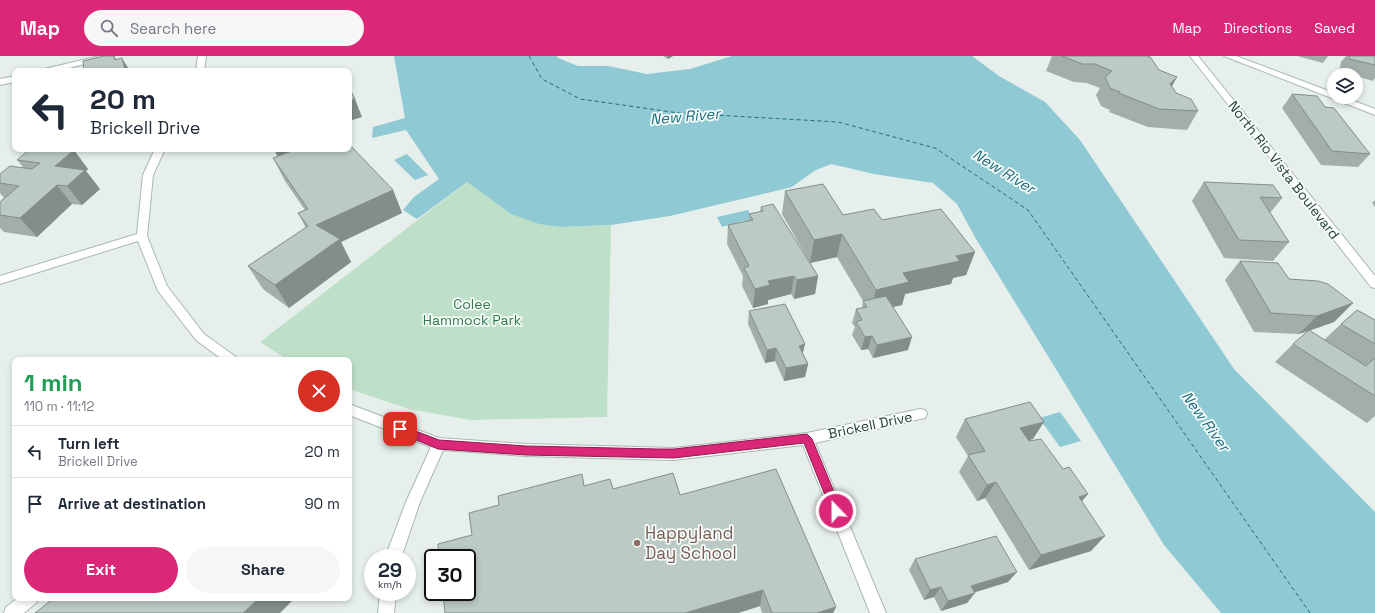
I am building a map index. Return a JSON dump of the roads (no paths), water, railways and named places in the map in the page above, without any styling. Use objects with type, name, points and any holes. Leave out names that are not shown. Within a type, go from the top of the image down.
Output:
[{"type":"street","points":[[60,68],[110,56]]},
{"type":"street","points":[[200,68],[202,56]]},
{"type":"street","name":"North Rio Vista Boulevard","points":[[1194,56],[1375,284]]},
{"type":"street","points":[[1228,56],[1327,94]]},
{"type":"street","points":[[0,82],[12,80]]},
{"type":"street","points":[[1354,104],[1375,112]]},
{"type":"street","points":[[159,152],[148,175],[142,236],[162,288],[200,337],[228,357]]},
{"type":"street","points":[[0,280],[142,236]]},
{"type":"street","name":"Brickell Drive","points":[[352,410],[438,444],[526,450],[674,454],[807,439],[920,414]]},
{"type":"street","points":[[807,439],[878,613]]},
{"type":"street","points":[[396,549],[413,502],[438,444]]},
{"type":"street","points":[[12,613],[26,601]]},
{"type":"street","points":[[386,613],[387,601]]},
{"type":"water","name":"New River","points":[[394,56],[557,56],[558,58],[578,66],[608,66],[647,74],[690,69],[732,56],[972,56],[999,76],[1045,102],[1080,140],[1234,369],[1375,512],[1375,613],[1221,613],[1164,545],[976,239],[957,204],[933,183],[874,174],[831,164],[814,171],[792,187],[670,216],[611,225],[562,227],[539,224],[511,214],[467,182],[417,219],[403,210],[414,197],[439,179],[406,130],[372,138],[373,127],[405,118]]},
{"type":"water","points":[[407,154],[428,175],[415,180],[394,160]]},
{"type":"water","points":[[748,210],[754,220],[742,221],[722,227],[717,217]]},
{"type":"water","points":[[1060,412],[1081,441],[1060,447],[1039,418]]},
{"type":"place","name":"Happyland Day School","points":[[637,543]]},
{"type":"park label","name":"Colee Hammock Park","points":[[472,312]]}]
